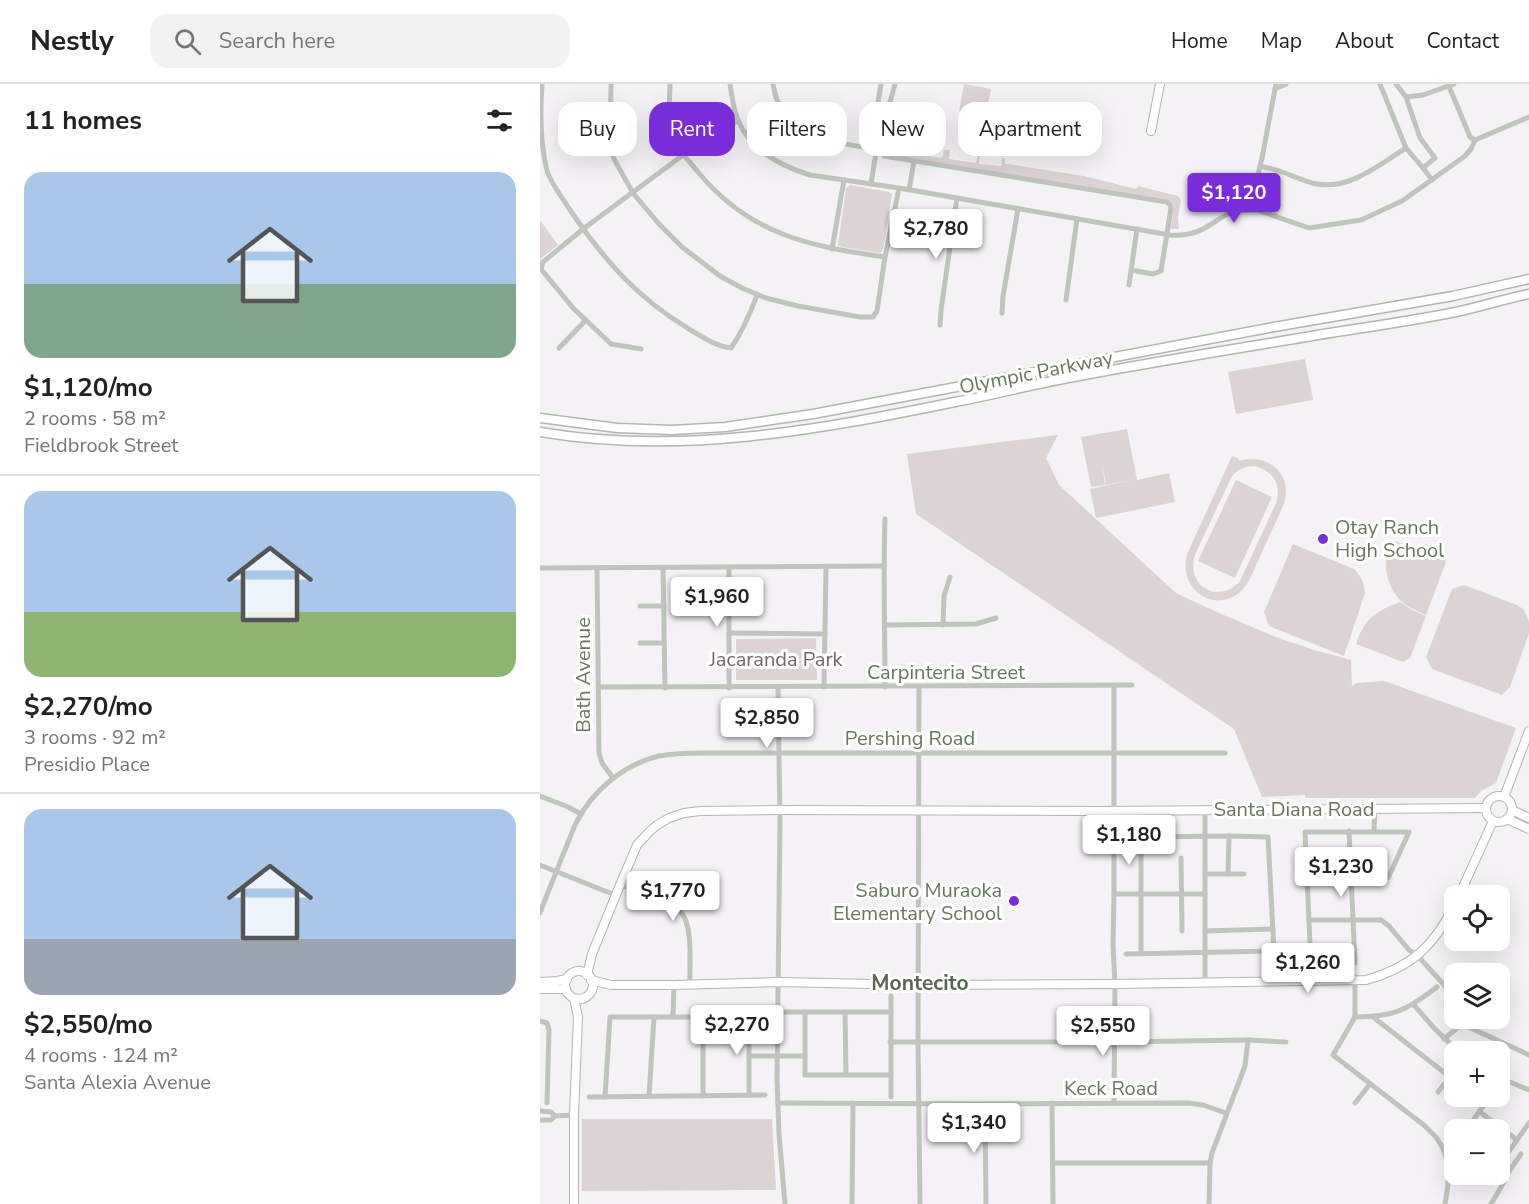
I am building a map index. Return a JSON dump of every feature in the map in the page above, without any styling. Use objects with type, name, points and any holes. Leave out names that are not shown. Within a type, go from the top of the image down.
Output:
[{"type":"main road","name":"Olympic Parkway","points":[[540,418],[617,428],[672,430],[725,427],[813,414],[1454,296],[1528,279]]},
{"type":"main road","name":"Olympic Parkway","points":[[540,432],[599,440],[672,442],[728,440],[772,435],[954,403],[1067,378],[1456,312],[1529,291]]},
{"type":"main road","points":[[1201,341],[1204,354]]},
{"type":"street","points":[[542,84],[540,136],[547,171],[583,229],[609,263],[648,301],[672,319],[720,346],[731,348],[739,336],[757,295]]},
{"type":"street","points":[[611,84],[610,147],[633,193],[665,231],[689,253],[720,276],[757,295],[798,306],[860,317],[873,317],[877,311],[899,188]]},
{"type":"street","points":[[670,84],[670,102]]},
{"type":"street","points":[[730,84],[738,121],[745,131],[758,147],[776,161],[797,171],[1179,236],[1201,230],[1221,217],[1234,212],[1248,210],[1257,210],[1309,228],[1361,220],[1402,201],[1432,180],[1465,156],[1475,140],[1529,117]]},
{"type":"street","points":[[773,84],[782,110],[799,128],[816,136],[859,145]]},
{"type":"street","points":[[878,102],[881,84]]},
{"type":"street","points":[[890,102],[895,84]]},
{"type":"street","points":[[1151,131],[1160,84]]},
{"type":"street","points":[[1248,210],[1260,166],[1275,86],[1286,84]]},
{"type":"street","points":[[1380,84],[1406,148],[1432,180]]},
{"type":"street","points":[[1396,84],[1406,97],[1420,138],[1436,158],[1423,168]]},
{"type":"street","points":[[1406,97],[1423,95],[1450,84],[1470,137],[1475,140]]},
{"type":"street","points":[[1260,166],[1318,184],[1337,184],[1364,174],[1406,148]]},
{"type":"street","points":[[641,349],[611,344],[585,321],[541,269],[547,257],[556,253],[583,229],[680,156]]},
{"type":"street","points":[[685,156],[712,188],[766,228],[832,249],[885,257]]},
{"type":"street","points":[[871,184],[875,156]]},
{"type":"street","points":[[884,156],[1167,202],[1171,208],[1161,271],[1153,274],[1131,270]]},
{"type":"street","points":[[909,190],[914,161]]},
{"type":"street","points":[[832,249],[844,180]]},
{"type":"street","points":[[940,325],[957,198]]},
{"type":"street","points":[[1002,314],[1018,209]]},
{"type":"street","points":[[1066,300],[1077,219]]},
{"type":"street","points":[[1129,285],[1137,229]]},
{"type":"street","points":[[1528,279],[1529,291]]},
{"type":"street","points":[[559,348],[585,321]]},
{"type":"street","points":[[885,519],[885,687]]},
{"type":"street","points":[[540,568],[884,566]]},
{"type":"street","name":"Bath Avenue","points":[[597,568],[599,753],[602,763],[613,778]]},
{"type":"street","points":[[663,568],[665,688]]},
{"type":"street","points":[[729,568],[729,688]]},
{"type":"street","points":[[824,687],[826,568]]},
{"type":"street","points":[[943,625],[944,597],[950,577]]},
{"type":"street","points":[[640,606],[664,606]]},
{"type":"street","points":[[886,625],[976,624],[996,618]]},
{"type":"street","points":[[729,633],[825,634]]},
{"type":"street","points":[[640,643],[664,643]]},
{"type":"street","points":[[1114,686],[1114,1103]]},
{"type":"street","name":"Carpinteria Street","points":[[598,687],[1132,686]]},
{"type":"street","points":[[778,687],[777,1055],[785,1204]]},
{"type":"street","points":[[919,687],[920,1204]]},
{"type":"street","points":[[1504,796],[1529,731]]},
{"type":"street","name":"Pershing Road","points":[[540,913],[581,814],[600,789],[613,778],[639,763],[658,757],[673,754],[1225,753]]},
{"type":"street","points":[[540,796],[581,814]]},
{"type":"street","points":[[1504,796],[1510,802],[1512,810],[1507,819],[1500,822],[1492,821],[1487,815],[1486,804],[1492,798],[1504,796]]},
{"type":"street","name":"Santa Diana Road","points":[[586,975],[615,895],[638,845],[650,831],[669,818],[684,813],[779,810],[1114,811],[1486,808]]},
{"type":"street","points":[[1374,831],[1375,809]]},
{"type":"street","points":[[1205,810],[1205,982]]},
{"type":"street","points":[[1512,810],[1529,818]]},
{"type":"street","points":[[1507,819],[1529,829]]},
{"type":"street","points":[[1464,885],[1492,821]]},
{"type":"street","points":[[1350,831],[1355,963]]},
{"type":"street","points":[[1311,966],[1305,832],[1408,832],[1386,879],[1376,876],[1352,876]]},
{"type":"street","points":[[1227,874],[1229,836]]},
{"type":"street","points":[[1126,954],[1141,954],[1205,953],[1274,951],[1268,837],[1141,837],[1141,954]]},
{"type":"street","points":[[1181,858],[1182,931]]},
{"type":"street","points":[[540,865],[615,895]]},
{"type":"street","points":[[1205,874],[1244,874]]},
{"type":"street","points":[[620,885],[664,900],[681,911],[688,929],[690,985]]},
{"type":"street","points":[[1114,894],[1205,894]]},
{"type":"street","points":[[1309,920],[1381,920],[1444,986]]},
{"type":"street","points":[[540,982],[556,982],[567,979],[572,974],[586,975],[610,985],[778,982],[918,985],[1366,981],[1397,969],[1418,956],[1444,924]]},
{"type":"street","points":[[1205,931],[1273,929]]},
{"type":"street","points":[[586,975],[592,990]]},
{"type":"street","points":[[567,979],[566,989],[570,996],[578,998],[588,995],[592,990],[606,988],[610,985]]},
{"type":"street","points":[[1355,981],[1356,1017],[1333,1055],[1425,1126],[1438,1140],[1444,1152]]},
{"type":"street","points":[[673,1017],[674,985]]},
{"type":"street","points":[[1356,1017],[1387,1015],[1414,1005],[1437,987]]},
{"type":"street","points":[[540,988],[566,989]]},
{"type":"street","points":[[891,996],[891,1097]]},
{"type":"street","points":[[574,1204],[578,998]]},
{"type":"street","points":[[1414,1005],[1446,1041]]},
{"type":"street","points":[[785,1012],[891,1012]]},
{"type":"street","points":[[805,1012],[805,1075],[890,1075]]},
{"type":"street","points":[[845,1012],[846,1075]]},
{"type":"street","points":[[605,1097],[610,1017],[768,1017]]},
{"type":"street","points":[[649,1096],[654,1017]]},
{"type":"street","points":[[703,1017],[703,1096]]},
{"type":"street","points":[[749,1017],[749,1095]]},
{"type":"street","points":[[1373,1017],[1444,1072]]},
{"type":"street","points":[[540,1021],[547,1023],[549,1030],[547,1103]]},
{"type":"street","points":[[1444,1039],[1465,1022],[1529,1055]]},
{"type":"street","points":[[1209,1204],[1210,1163],[1215,1143],[1245,1066],[1248,1040]]},
{"type":"street","points":[[890,1042],[1248,1040],[1286,1042]]},
{"type":"street","points":[[749,1056],[805,1056]]},
{"type":"street","points":[[540,1068],[548,1068]]},
{"type":"street","points":[[1510,1083],[1529,1090]]},
{"type":"street","points":[[1355,1103],[1370,1084]]},
{"type":"street","points":[[1438,1092],[1444,1084]]},
{"type":"street","points":[[589,1097],[765,1095]]},
{"type":"street","name":"Keck Road","points":[[778,1103],[1196,1104],[1226,1113]]},
{"type":"street","points":[[852,1204],[853,1103]]},
{"type":"street","points":[[1052,1103],[1053,1204]]},
{"type":"street","points":[[985,1104],[986,1204]]},
{"type":"street","points":[[1475,1119],[1483,1107]]},
{"type":"street","points":[[555,1116],[551,1112],[541,1111],[541,1120],[551,1120],[555,1116],[574,1115]]},
{"type":"street","points":[[1480,1112],[1517,1140]]},
{"type":"street","points":[[1510,1150],[1529,1123]]},
{"type":"street","points":[[1510,1171],[1521,1154]]},
{"type":"street","points":[[1053,1163],[1210,1163]]},
{"type":"street","points":[[1445,1204],[1449,1185]]},
{"type":"street","points":[[1491,1204],[1502,1185]]},
{"type":"green space","points":[[964,84],[991,89],[988,102],[961,102]]},
{"type":"green space","points":[[946,150],[950,150],[949,159],[976,163],[978,156],[980,156],[979,164],[1001,166],[1002,158],[1005,158],[1005,164],[1084,176],[1136,189],[1138,186],[1178,196],[1181,200],[1178,217],[1179,229],[1170,229],[1173,215],[1172,205],[895,156],[942,158],[946,156]]},
{"type":"green space","points":[[850,185],[892,194],[883,250],[880,253],[838,245],[846,188]]},
{"type":"green space","points":[[540,220],[558,245],[540,259]]},
{"type":"green space","points":[[1305,359],[1313,400],[1236,414],[1228,372]]},
{"type":"green space","points":[[1127,429],[1137,480],[1169,473],[1175,502],[1096,518],[1090,489],[1132,480],[1106,485],[1102,464],[1105,485],[1091,487],[1081,437]]},
{"type":"green space","points":[[1058,435],[1046,458],[1059,485],[1176,593],[1276,637],[1351,660],[1352,686],[1357,683],[1384,681],[1516,728],[1496,783],[1481,791],[1475,798],[1305,798],[1305,795],[1262,797],[1234,729],[916,514],[907,454]]},
{"type":"green space","points":[[1232,456],[1239,461],[1260,460],[1277,469],[1285,485],[1286,495],[1283,506],[1251,576],[1242,590],[1231,598],[1220,600],[1210,599],[1200,594],[1192,587],[1187,577],[1185,565],[1188,552]],"holes":[[[1248,467],[1261,468],[1271,475],[1277,485],[1276,503],[1240,581],[1232,588],[1223,591],[1206,589],[1195,576],[1193,566],[1195,555],[1233,475]]]},
{"type":"green space","points":[[1236,480],[1272,497],[1235,578],[1198,561]]},
{"type":"green space","points":[[1395,541],[1443,557],[1446,562],[1426,615],[1401,601],[1392,588],[1387,573],[1386,557],[1391,542]]},
{"type":"green space","points":[[1293,544],[1354,569],[1362,580],[1365,593],[1344,656],[1269,626],[1264,612]]},
{"type":"green space","points":[[1464,585],[1517,605],[1527,616],[1529,633],[1510,687],[1502,695],[1432,669],[1426,657],[1452,589]]},
{"type":"green space","points":[[1400,602],[1426,616],[1410,658],[1403,662],[1356,644],[1363,628],[1372,617]]},
{"type":"green space","name":"Jacaranda Park","points":[[816,638],[817,680],[736,680],[736,639]]},
{"type":"green space","points":[[582,1119],[772,1119],[776,1190],[582,1191]]},
{"type":"place","name":"Otay Ranch High School","points":[[1323,539]]},
{"type":"place","name":"Saburo Muraoka Elementary School","points":[[1014,901]]},
{"type":"district","name":"Montecito","points":[[920,983]]}]
